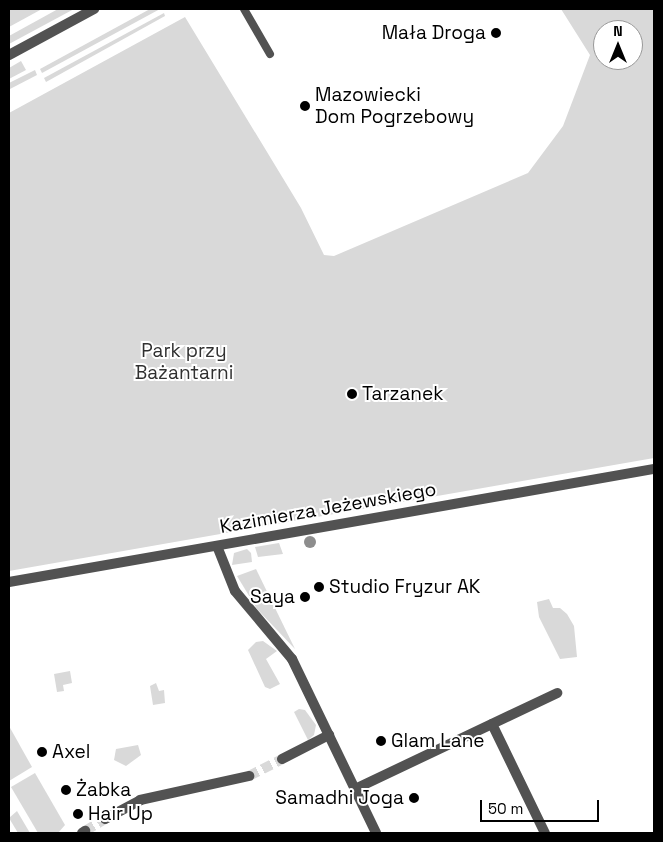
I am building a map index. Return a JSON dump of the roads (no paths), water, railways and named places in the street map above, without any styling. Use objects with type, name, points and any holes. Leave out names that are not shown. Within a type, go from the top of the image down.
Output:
[{"type":"street","points":[[9,55],[94,9]]},
{"type":"street","name":"Kazimierza Jeżewskiego","points":[[9,582],[654,469]]},
{"type":"street","points":[[217,546],[235,591],[292,659],[376,833]]},
{"type":"street","points":[[355,788],[557,693]]},
{"type":"street","points":[[492,724],[545,833]]},
{"type":"street","points":[[282,759],[329,735]]},
{"type":"street","points":[[105,819],[140,800],[249,776]]},
{"type":"lane","points":[[244,9],[270,54]]},
{"type":"tunnel","points":[[249,776],[282,759]]},
{"type":"tunnel","points":[[85,831],[105,819]]},
{"type":"place","name":"Mała Droga","points":[[496,33]]},
{"type":"place","name":"Mazowiecki Dom Pogrzebowy","points":[[305,106]]},
{"type":"place","name":"Tarzanek","points":[[352,394]]},
{"type":"place","name":"Studio Fryzur AK","points":[[319,587]]},
{"type":"place","name":"Saya","points":[[305,597]]},
{"type":"place","name":"Glam Lane","points":[[381,741]]},
{"type":"place","name":"Axel","points":[[42,752]]},
{"type":"place","name":"Żabka","points":[[66,790]]},
{"type":"place","name":"Samadhi Joga","points":[[414,798]]},
{"type":"place","name":"Hair Up","points":[[78,814]]},
{"type":"park label","name":"Park przy Bażantarni","points":[[184,362]]}]
